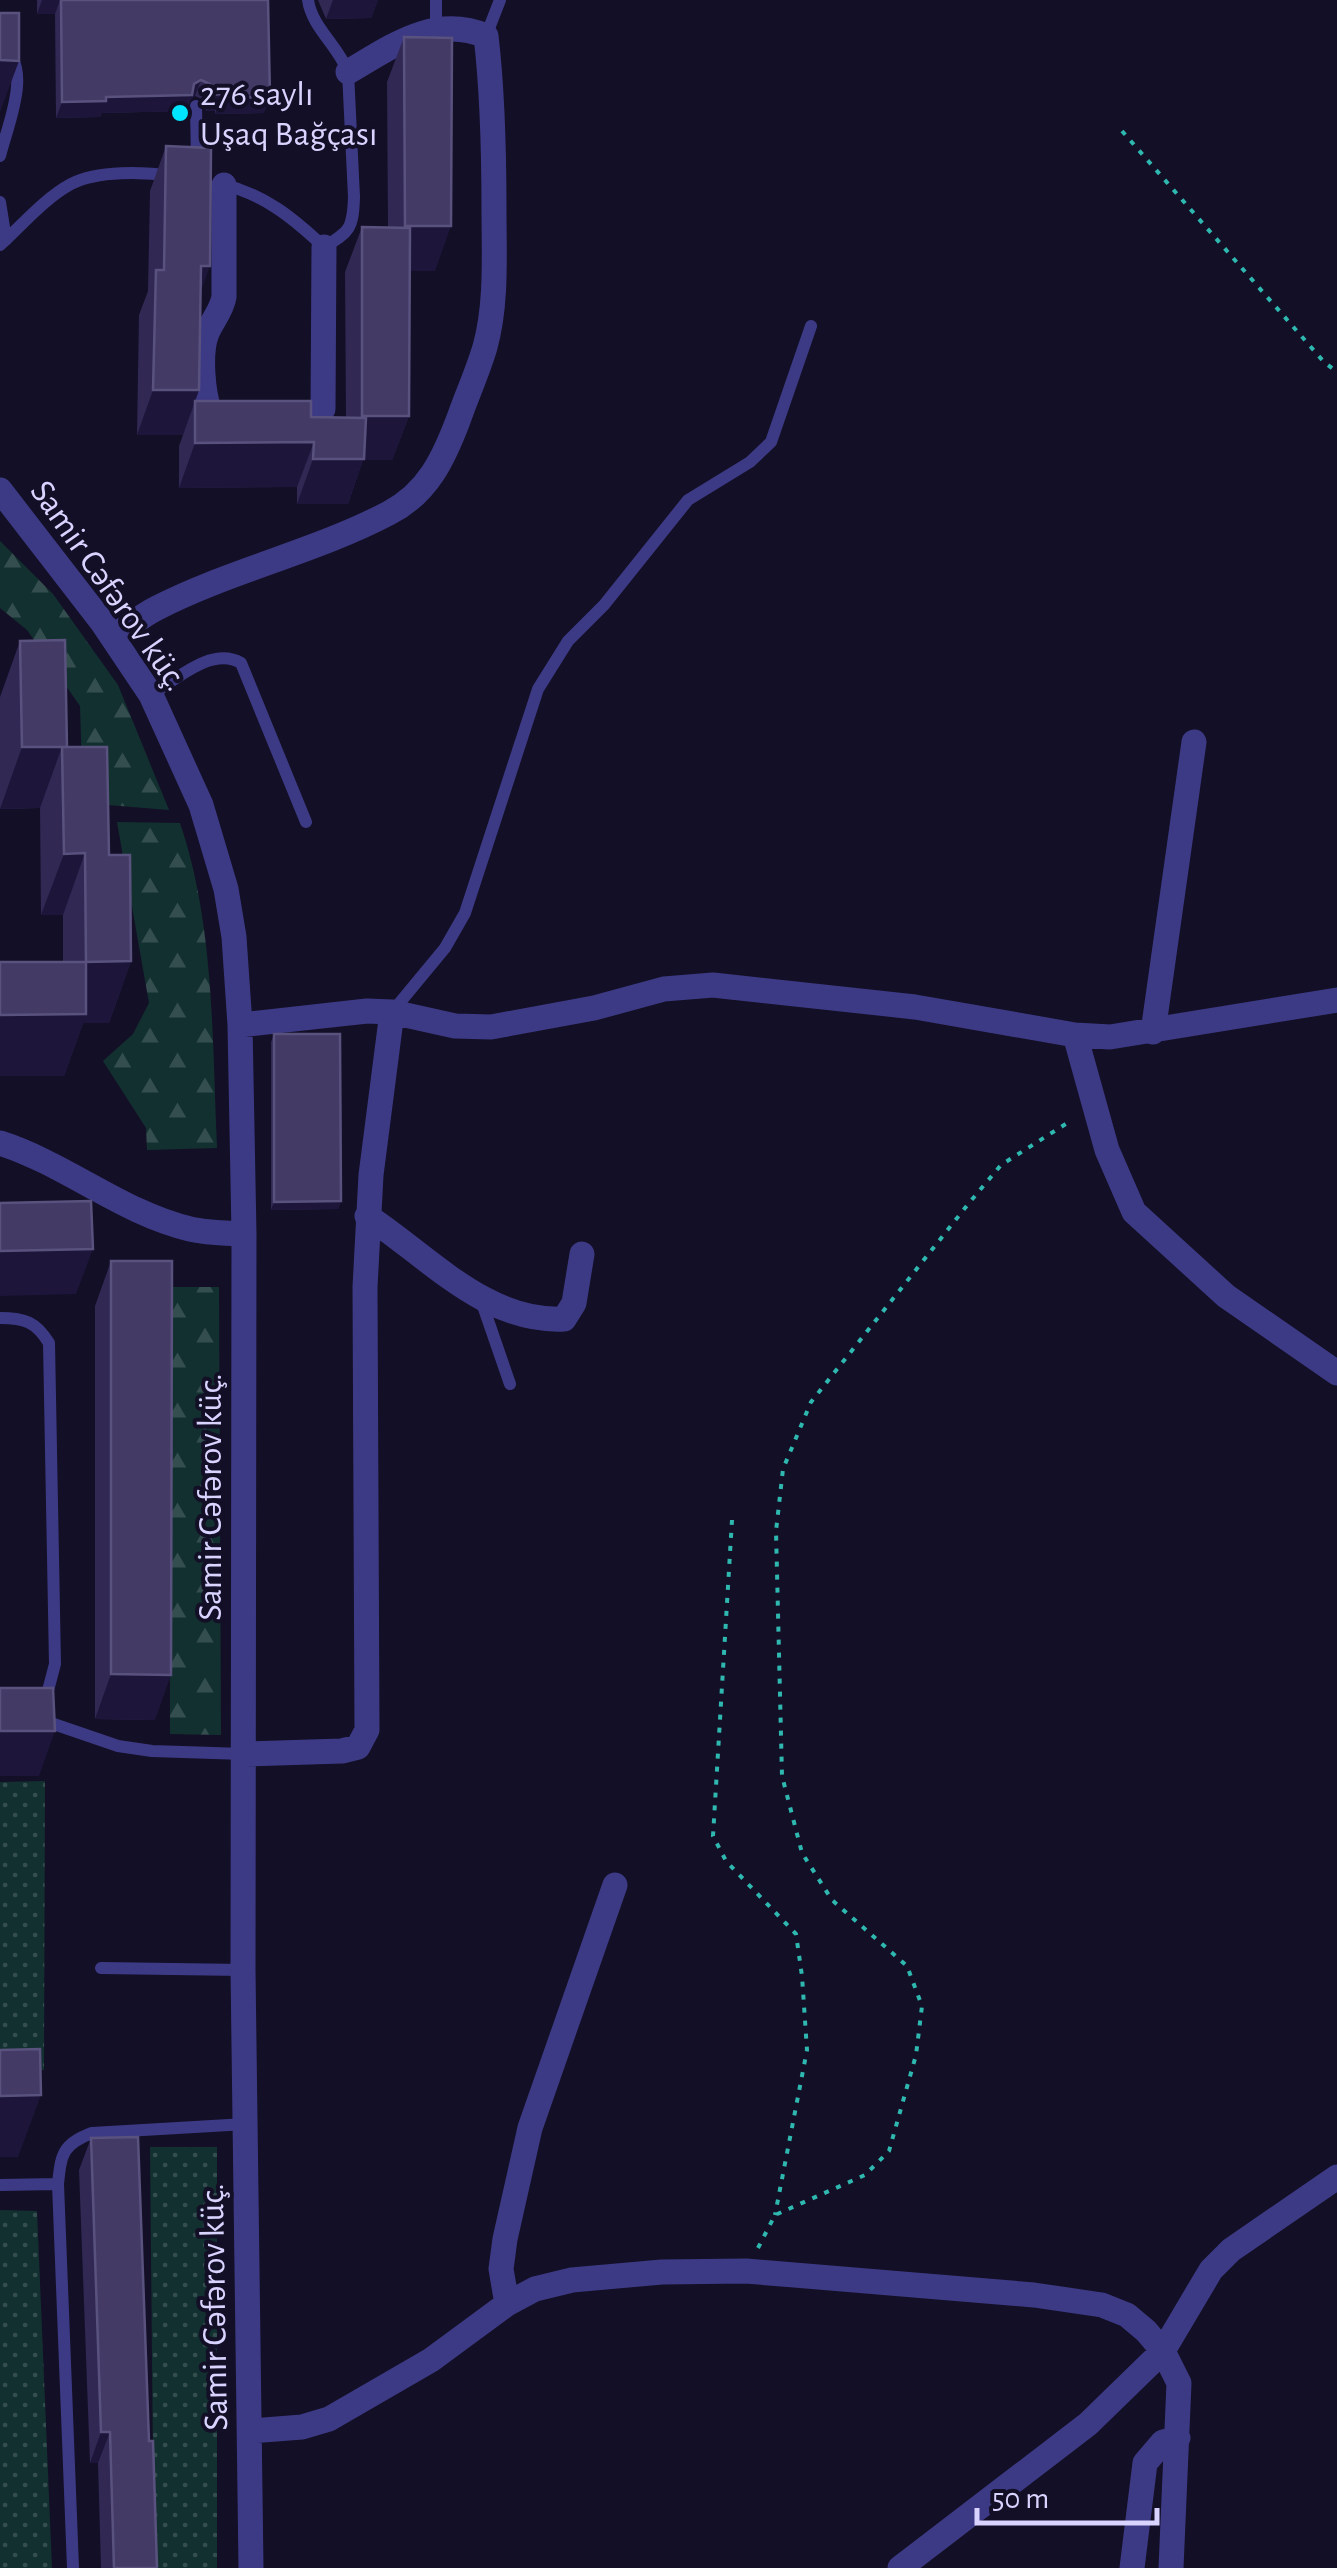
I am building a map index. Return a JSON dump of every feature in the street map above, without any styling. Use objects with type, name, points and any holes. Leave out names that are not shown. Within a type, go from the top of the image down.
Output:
[{"type":"street","points":[[112,637],[179,598],[310,549],[392,512],[418,494],[433,477],[450,442],[486,344],[491,309],[493,92],[486,36],[473,31],[417,32],[348,72]]},
{"type":"street","points":[[217,184],[224,297],[222,311],[207,334],[204,349],[210,413],[224,420],[317,418],[323,409],[324,246]]},
{"type":"street","name":"Samir Cəfərov küç.","points":[[0,490],[151,695],[179,753],[215,848],[234,937],[240,1025],[244,1234],[243,1970],[251,2568]]},
{"type":"street","points":[[1153,1032],[1194,742]]},
{"type":"street","points":[[240,1025],[333,1012],[392,1012],[455,1026],[491,1027],[594,1008],[664,988],[714,985],[914,1007],[1075,1035],[1110,1037],[1337,1000]]},
{"type":"street","points":[[244,1754],[342,1751],[358,1747],[368,1730],[365,1286],[368,1216],[392,1012]]},
{"type":"street","points":[[1075,1035],[1107,1150],[1134,1212],[1226,1296],[1337,1373]]},
{"type":"street","points":[[0,1142],[31,1153],[160,1219],[192,1229],[244,1234]]},
{"type":"street","points":[[368,1216],[480,1298],[546,1320],[564,1319],[574,1303],[582,1254]]},
{"type":"street","points":[[507,2304],[503,2254],[530,2128],[616,1885]]},
{"type":"street","points":[[900,2568],[1088,2424],[1163,2351],[1211,2270],[1231,2250],[1337,2177]]},
{"type":"street","points":[[250,2431],[302,2427],[330,2418],[431,2360],[507,2304],[535,2289],[572,2280],[662,2272],[746,2271],[1102,2304],[1127,2314],[1163,2351],[1179,2383],[1172,2568]]},
{"type":"street","points":[[1132,2568],[1145,2463],[1163,2442],[1178,2438]]},
{"type":"lane","points":[[217,184],[252,192],[288,212],[324,246],[346,234],[354,218],[348,72],[342,54],[310,16],[308,0]]},
{"type":"lane","points":[[436,0],[436,30]]},
{"type":"lane","points":[[486,36],[500,0]]},
{"type":"lane","points":[[0,45],[8,50],[16,72],[14,111],[0,156]]},
{"type":"lane","points":[[3,243],[75,181],[98,176],[160,174],[196,180],[196,106]]},
{"type":"lane","points":[[0,202],[3,243]]},
{"type":"lane","points":[[392,1012],[446,948],[465,913],[538,689],[568,641],[604,605],[688,500],[750,462],[771,442],[811,326]]},
{"type":"lane","points":[[151,695],[214,657],[229,656],[241,663],[306,822]]},
{"type":"lane","points":[[480,1298],[510,1384]]},
{"type":"lane","points":[[0,1318],[23,1318],[38,1325],[50,1343],[55,1664],[50,1689],[32,1716],[118,1746],[152,1752],[244,1754]]},
{"type":"lane","points":[[101,1968],[243,1970]]},
{"type":"lane","points":[[73,2568],[58,2184],[61,2155],[74,2139],[92,2133],[246,2124]]},
{"type":"lane","points":[[0,2185],[58,2184]]},
{"type":"path","points":[[1122,131],[1324,362],[1337,372]]},
{"type":"path","points":[[775,2216],[866,2175],[889,2151],[916,2055],[922,2006],[907,1966],[832,1900],[802,1852],[797,1834],[782,1776],[776,1531],[783,1469],[811,1402],[990,1178],[1001,1166],[1093,1106]]},
{"type":"path","points":[[732,1520],[712,1836],[726,1860],[796,1934],[807,2050],[775,2216],[746,2271]]},
{"type":"green space","points":[[0,541],[53,594],[118,685],[169,810],[108,805],[82,768],[80,706],[27,630],[0,608]]},
{"type":"green space","points":[[117,822],[180,823],[206,943],[217,1148],[147,1150],[146,1128],[103,1061],[133,1034],[149,1003]]},
{"type":"green space","points":[[170,1287],[219,1287],[221,1735],[170,1734]]},
{"type":"green space","points":[[45,1781],[44,2070],[6,2070],[0,2063],[0,1782]]},
{"type":"green space","points":[[150,2147],[217,2147],[217,2568],[154,2568]]},
{"type":"green space","points":[[0,2210],[37,2211],[52,2568],[0,2568]]},
{"type":"building","points":[[61,0],[268,0],[270,97],[221,98],[221,94],[212,95],[210,84],[201,80],[194,84],[192,95],[62,102]]},
{"type":"building","points":[[0,13],[19,13],[19,61],[0,60]]},
{"type":"building","points":[[404,37],[452,38],[451,226],[405,226]]},
{"type":"building","points":[[166,146],[211,148],[210,266],[201,266],[199,390],[153,390],[156,270],[164,270]]},
{"type":"building","points":[[362,227],[410,228],[409,416],[362,416]]},
{"type":"building","points":[[195,401],[311,401],[311,417],[366,418],[364,459],[313,459],[314,442],[195,443]]},
{"type":"building","points":[[65,640],[67,747],[22,747],[20,641]]},
{"type":"building","points":[[62,747],[107,747],[109,855],[130,855],[131,961],[86,962],[85,853],[64,854]]},
{"type":"building","points":[[0,962],[86,962],[86,1014],[0,1015]]},
{"type":"building","points":[[274,1034],[340,1034],[341,1201],[274,1202]]},
{"type":"building","points":[[91,1201],[93,1249],[0,1251],[0,1203]]},
{"type":"building","points":[[111,1261],[172,1261],[171,1675],[111,1674]]},
{"type":"building","points":[[0,1688],[53,1688],[55,1731],[0,1731]]},
{"type":"building","points":[[40,2049],[41,2095],[0,2096],[0,2050]]},
{"type":"building","points":[[138,2137],[157,2568],[114,2568],[110,2432],[101,2432],[91,2138]]},
{"type":"place","name":"276 saylı Uşaq Bağçası","points":[[180,113]]}]
